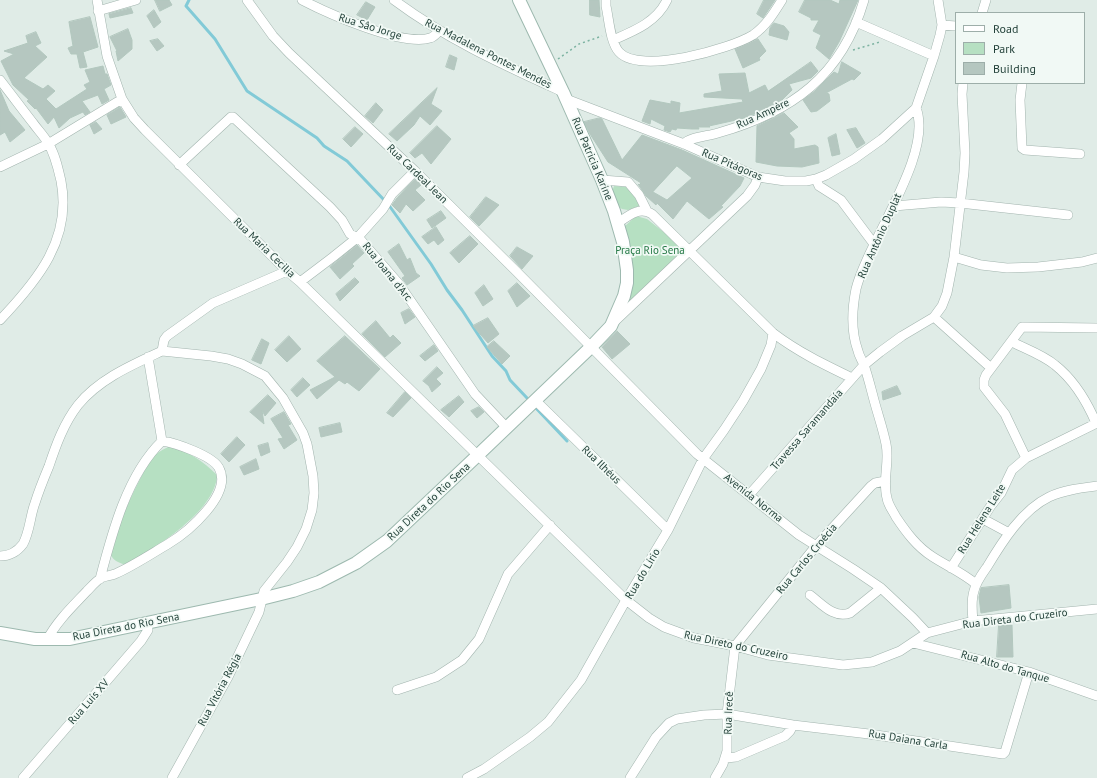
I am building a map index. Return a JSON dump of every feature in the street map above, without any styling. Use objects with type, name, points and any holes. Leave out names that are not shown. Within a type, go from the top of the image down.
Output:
[{"type":"main road","name":"Rua Patricia Karine","points":[[518,0],[552,68],[602,180],[618,223],[626,261],[627,283],[624,296],[611,326]]},
{"type":"main road","name":"Rua Direta do Rio Sena","points":[[0,633],[24,638],[46,640],[70,639],[261,599],[294,591],[319,582],[356,563],[386,541],[478,455],[611,326]]},
{"type":"street","name":"Rua Maria Cecilia","points":[[97,0],[107,56],[122,99],[134,118],[179,165],[286,271],[300,282],[478,455]]},
{"type":"street","points":[[98,11],[136,0]]},
{"type":"street","name":"Rua Cardeal Jean","points":[[247,0],[273,36],[289,53],[415,171],[591,347]]},
{"type":"street","name":"Rua Sâo Jorge","points":[[302,0],[323,11],[348,21],[409,39],[423,40],[435,36],[439,31]]},
{"type":"street","name":"Rua Madalena Pontes Mendes","points":[[394,0],[439,31],[564,96]]},
{"type":"street","points":[[606,0],[612,36],[619,51],[625,57],[643,61],[662,61],[694,55],[741,42],[761,29],[782,0]]},
{"type":"street","points":[[612,36],[637,29],[653,19],[660,12],[667,0]]},
{"type":"street","name":"Rua Ampère","points":[[684,144],[689,139],[720,133],[765,116],[785,106],[807,91],[829,70],[841,54],[856,22],[864,0]]},
{"type":"street","name":"Rua Pitágoras","points":[[564,96],[684,144],[758,177],[784,181],[806,181],[816,179],[826,175],[864,153],[916,108],[934,56],[942,25],[938,0]]},
{"type":"street","points":[[982,12],[986,0]]},
{"type":"street","points":[[856,22],[934,56]]},
{"type":"street","points":[[942,25],[955,26]]},
{"type":"street","points":[[0,80],[48,144],[56,161],[63,191],[64,206],[63,220],[59,235],[46,263],[36,278],[0,320]]},
{"type":"street","points":[[963,84],[962,94],[966,153],[954,257],[947,293],[942,306],[934,318],[991,368]]},
{"type":"street","points":[[1022,84],[1020,100],[1022,148],[1080,154]]},
{"type":"street","points":[[0,167],[48,144],[122,99]]},
{"type":"street","name":"Rua Antônio Duplat","points":[[916,108],[920,124],[906,178],[894,206],[874,244],[856,288],[853,322],[854,336],[858,352],[864,365],[886,444],[888,459],[885,481],[887,498],[890,506],[907,532],[919,546],[976,584]]},
{"type":"street","name":"Rua Joana d'Arc","points":[[179,165],[232,116],[330,206],[342,220],[350,234],[358,237],[399,284],[475,394],[506,428]]},
{"type":"street","points":[[300,282],[358,237],[383,209],[392,194],[415,171]]},
{"type":"street","name":"Rua Direta do Rio Sena","points":[[611,326],[747,196],[755,185],[758,177]]},
{"type":"street","points":[[816,179],[819,186],[837,196],[844,203],[874,244]]},
{"type":"street","points":[[602,180],[628,182],[639,195],[647,211]]},
{"type":"street","points":[[894,206],[941,202],[1068,215]]},
{"type":"street","points":[[618,223],[638,211],[647,211],[652,214],[774,333],[810,358],[852,378]]},
{"type":"street","points":[[954,257],[981,265],[1007,268],[1038,267],[1082,262],[1097,258]]},
{"type":"street","points":[[0,556],[13,554],[22,544],[30,525],[34,503],[57,443],[77,406],[89,393],[102,382],[162,351],[164,340],[167,336],[213,303],[286,271]]},
{"type":"street","name":"Travessa Saramandaía","points":[[750,495],[864,365],[891,344],[934,318]]},
{"type":"street","points":[[1026,458],[1005,414],[984,387],[984,380],[991,368],[1012,342],[1019,329],[1025,327],[1097,328]]},
{"type":"street","name":"Rua do Lírio","points":[[467,778],[484,769],[519,746],[548,722],[581,680],[626,600],[668,530],[703,459],[724,430],[761,369],[771,345],[774,333]]},
{"type":"street","points":[[1012,342],[1057,366],[1085,400],[1096,423]]},
{"type":"street","name":"Avenida Norma","points":[[591,347],[703,459],[799,535],[881,588],[928,633]]},
{"type":"street","name":"Rua Vitória Régia","points":[[162,351],[217,357],[242,364],[265,376],[284,398],[303,433],[307,444],[313,476],[314,493],[312,510],[306,529],[287,562],[266,587],[261,599],[259,612],[228,677],[172,778]]},
{"type":"street","points":[[148,357],[162,441]]},
{"type":"street","name":"Rua Ilhéus","points":[[535,400],[668,530]]},
{"type":"street","name":"Rua Helena Leite","points":[[951,568],[1001,493],[1012,470],[1026,458],[1096,423]]},
{"type":"street","points":[[46,640],[63,615],[100,579],[115,574],[170,543],[194,523],[210,506],[219,491],[222,478],[218,466],[212,461],[180,445],[162,441]]},
{"type":"street","points":[[100,579],[113,530],[123,503],[147,457],[162,441]]},
{"type":"street","name":"Rua Direto do Cruzeiro","points":[[478,455],[626,600],[649,618],[676,632],[694,638],[735,646],[768,655],[843,665],[872,662],[900,651],[913,642]]},
{"type":"street","name":"Rua Carlos Croécia","points":[[735,646],[816,546],[871,486],[875,483],[885,481]]},
{"type":"street","points":[[973,621],[972,603],[976,584],[1009,533],[1038,504],[1050,497],[1097,486]]},
{"type":"street","points":[[983,519],[1009,533]]},
{"type":"street","points":[[397,690],[436,676],[452,668],[462,660],[479,639],[508,574],[550,526]]},
{"type":"street","points":[[810,596],[830,611],[843,615],[850,613],[881,588]]},
{"type":"street","name":"Rua Direta do Cruzeiro","points":[[913,642],[928,633],[973,621],[1097,609]]},
{"type":"street","name":"Rua Luís XV","points":[[23,778],[141,641],[148,630],[147,623]]},
{"type":"street","name":"Rua Alto do Tanque","points":[[913,642],[1029,672],[1097,696]]},
{"type":"street","name":"Rua Irecê","points":[[715,778],[726,758],[728,742],[727,714],[735,646]]},
{"type":"street","name":"Rua Daiana Carla","points":[[630,778],[656,737],[669,723],[677,719],[727,714],[793,725],[869,734],[1003,754],[1006,752],[1029,672]]},
{"type":"street","points":[[726,758],[736,757],[785,736],[793,725]]},
{"type":"path","points":[[552,68],[560,58],[579,44],[612,36]]},
{"type":"path","points":[[841,54],[893,38]]},
{"type":"green space","points":[[614,186],[627,187],[642,205],[628,210],[622,209],[616,205],[612,192]]},
{"type":"green space","name":"Praça Rio Sena","points":[[636,216],[647,219],[684,248],[629,305],[625,300],[624,227]]},
{"type":"green space","points":[[170,446],[195,457],[217,475],[214,489],[206,502],[195,515],[167,539],[126,565],[119,563],[111,555],[120,522],[141,477],[152,458]]},
{"type":"building","points":[[155,0],[169,0],[172,5],[160,11]]},
{"type":"building","points":[[590,0],[599,0],[600,17],[590,15]]},
{"type":"building","points":[[764,0],[775,0],[763,18],[757,14]]},
{"type":"building","points":[[805,0],[830,0],[839,4],[840,0],[858,0],[839,42],[829,59],[816,48],[821,35],[813,31],[819,20],[811,20],[811,18],[799,12]]},
{"type":"building","points":[[366,2],[375,7],[367,20],[357,15]]},
{"type":"building","points":[[131,8],[133,13],[110,18],[109,14]]},
{"type":"building","points":[[154,10],[161,22],[154,28],[147,16]]},
{"type":"building","points":[[90,17],[98,47],[83,52],[87,67],[80,68],[77,54],[71,54],[68,48],[73,46],[69,22]]},
{"type":"building","points":[[774,23],[784,26],[789,32],[787,40],[769,35],[770,28]]},
{"type":"building","points":[[128,29],[132,40],[132,49],[118,61],[117,51],[110,37]]},
{"type":"building","points":[[36,32],[41,43],[35,46],[47,57],[24,78],[43,89],[48,85],[55,91],[46,99],[56,109],[87,89],[84,85],[90,82],[85,70],[103,66],[105,74],[107,74],[111,85],[104,89],[109,100],[102,104],[98,95],[82,101],[90,112],[85,115],[83,112],[70,118],[59,128],[54,117],[48,124],[36,108],[35,109],[27,101],[29,100],[13,85],[1,61],[14,54],[4,51],[28,43],[26,36]]},
{"type":"building","points":[[158,39],[164,46],[157,51],[150,41]]},
{"type":"building","points":[[758,39],[766,51],[759,58],[760,60],[743,68],[735,49]]},
{"type":"building","points":[[450,55],[457,58],[454,70],[446,67]]},
{"type":"building","points":[[811,62],[818,71],[811,78],[789,84],[792,90],[782,100],[745,118],[709,126],[710,127],[698,127],[699,129],[677,128],[676,130],[672,129],[670,132],[664,130],[665,126],[651,119],[650,124],[642,121],[650,100],[671,104],[671,101],[680,103],[679,113],[743,102],[742,99],[704,97],[704,94],[722,91],[719,74],[745,73],[749,93],[765,85],[768,91]]},
{"type":"building","points":[[842,62],[861,73],[854,80],[852,79],[826,93],[829,94],[830,101],[817,111],[811,112],[803,100],[815,91],[834,72],[838,74]]},
{"type":"building","points":[[437,88],[431,104],[442,111],[430,125],[420,116],[414,125],[397,141],[389,134]]},
{"type":"building","points":[[0,90],[9,111],[25,130],[10,142],[5,132],[0,135]]},
{"type":"building","points":[[376,103],[383,110],[373,123],[365,116]]},
{"type":"building","points":[[120,107],[126,117],[111,124],[107,115]]},
{"type":"building","points":[[784,113],[798,127],[789,133],[794,139],[794,149],[815,145],[818,147],[819,163],[802,167],[777,166],[756,162],[757,126]]},
{"type":"building","points":[[600,118],[602,119],[622,160],[642,135],[682,150],[744,178],[740,186],[721,206],[723,207],[709,219],[687,201],[673,219],[657,203],[656,205],[646,196],[638,184],[639,185],[641,183],[608,162],[584,122]],"holes":[[[677,166],[692,178],[667,200],[653,192]]]},
{"type":"building","points":[[96,122],[102,129],[94,134],[90,125]]},
{"type":"building","points":[[437,126],[451,139],[431,164],[422,153],[415,158],[410,153]]},
{"type":"building","points":[[355,127],[363,134],[351,147],[343,139]]},
{"type":"building","points":[[856,128],[865,143],[857,148],[847,130]]},
{"type":"building","points":[[836,134],[840,154],[832,156],[828,138]]},
{"type":"building","points":[[415,179],[421,185],[415,190],[425,200],[413,211],[406,204],[400,213],[392,205]]},
{"type":"building","points":[[486,197],[499,205],[479,226],[470,217]]},
{"type":"building","points":[[441,211],[446,218],[432,228],[427,220]]},
{"type":"building","points":[[436,227],[444,240],[438,245],[434,240],[428,244],[422,237]]},
{"type":"building","points":[[470,236],[478,244],[459,263],[450,253]]},
{"type":"building","points":[[399,244],[407,260],[410,258],[416,273],[420,276],[407,285],[402,278],[405,276],[388,252]]},
{"type":"building","points":[[357,245],[364,253],[352,264],[354,266],[340,279],[330,267]]},
{"type":"building","points":[[517,247],[533,256],[522,269],[510,256]]},
{"type":"building","points":[[355,278],[359,282],[340,301],[336,294]]},
{"type":"building","points":[[517,283],[530,296],[517,307],[508,291]]},
{"type":"building","points":[[484,285],[493,299],[483,306],[475,293]]},
{"type":"building","points":[[409,309],[415,317],[405,324],[401,313]]},
{"type":"building","points":[[488,318],[499,334],[488,343],[473,326]]},
{"type":"building","points":[[376,321],[390,338],[393,335],[401,343],[385,357],[362,334]]},
{"type":"building","points":[[617,331],[630,344],[612,359],[602,347]]},
{"type":"building","points":[[289,336],[301,349],[287,362],[275,350]]},
{"type":"building","points":[[345,336],[380,369],[359,391],[347,382],[345,384],[339,380],[317,399],[310,390],[335,377],[317,361]]},
{"type":"building","points":[[262,339],[269,343],[261,364],[252,360]]},
{"type":"building","points":[[494,341],[510,356],[502,364],[487,347]]},
{"type":"building","points":[[434,345],[438,351],[425,361],[420,356]]},
{"type":"building","points":[[437,367],[443,373],[436,379],[441,384],[432,392],[429,386],[423,381]]},
{"type":"building","points":[[303,378],[310,385],[297,397],[291,390]]},
{"type":"building","points":[[897,386],[901,394],[883,400],[882,392]]},
{"type":"building","points":[[405,392],[411,398],[393,417],[387,413]]},
{"type":"building","points":[[268,395],[276,403],[265,416],[262,410],[264,424],[250,412]]},
{"type":"building","points":[[459,396],[464,402],[449,417],[441,410]]},
{"type":"building","points":[[479,407],[484,412],[477,418],[471,411]]},
{"type":"building","points":[[284,412],[291,424],[288,425],[297,440],[284,449],[278,439],[283,438],[271,419]]},
{"type":"building","points":[[340,423],[342,432],[321,437],[319,428]]},
{"type":"building","points":[[237,437],[245,445],[229,462],[221,454]]},
{"type":"building","points":[[268,443],[270,452],[261,456],[258,446]]},
{"type":"building","points":[[256,459],[259,469],[244,475],[240,467]]},
{"type":"building","points":[[1009,585],[1011,608],[981,613],[979,597],[981,588]]},
{"type":"building","points":[[999,625],[1012,625],[1013,657],[997,657]]},
{"type":"waterway","points":[[189,0],[186,6],[215,39],[247,91],[317,138],[324,146],[347,161],[386,202]]},
{"type":"waterway","points":[[388,204],[431,264],[492,356],[506,371],[510,380],[527,398]]},
{"type":"waterway","points":[[534,406],[567,441]]}]
